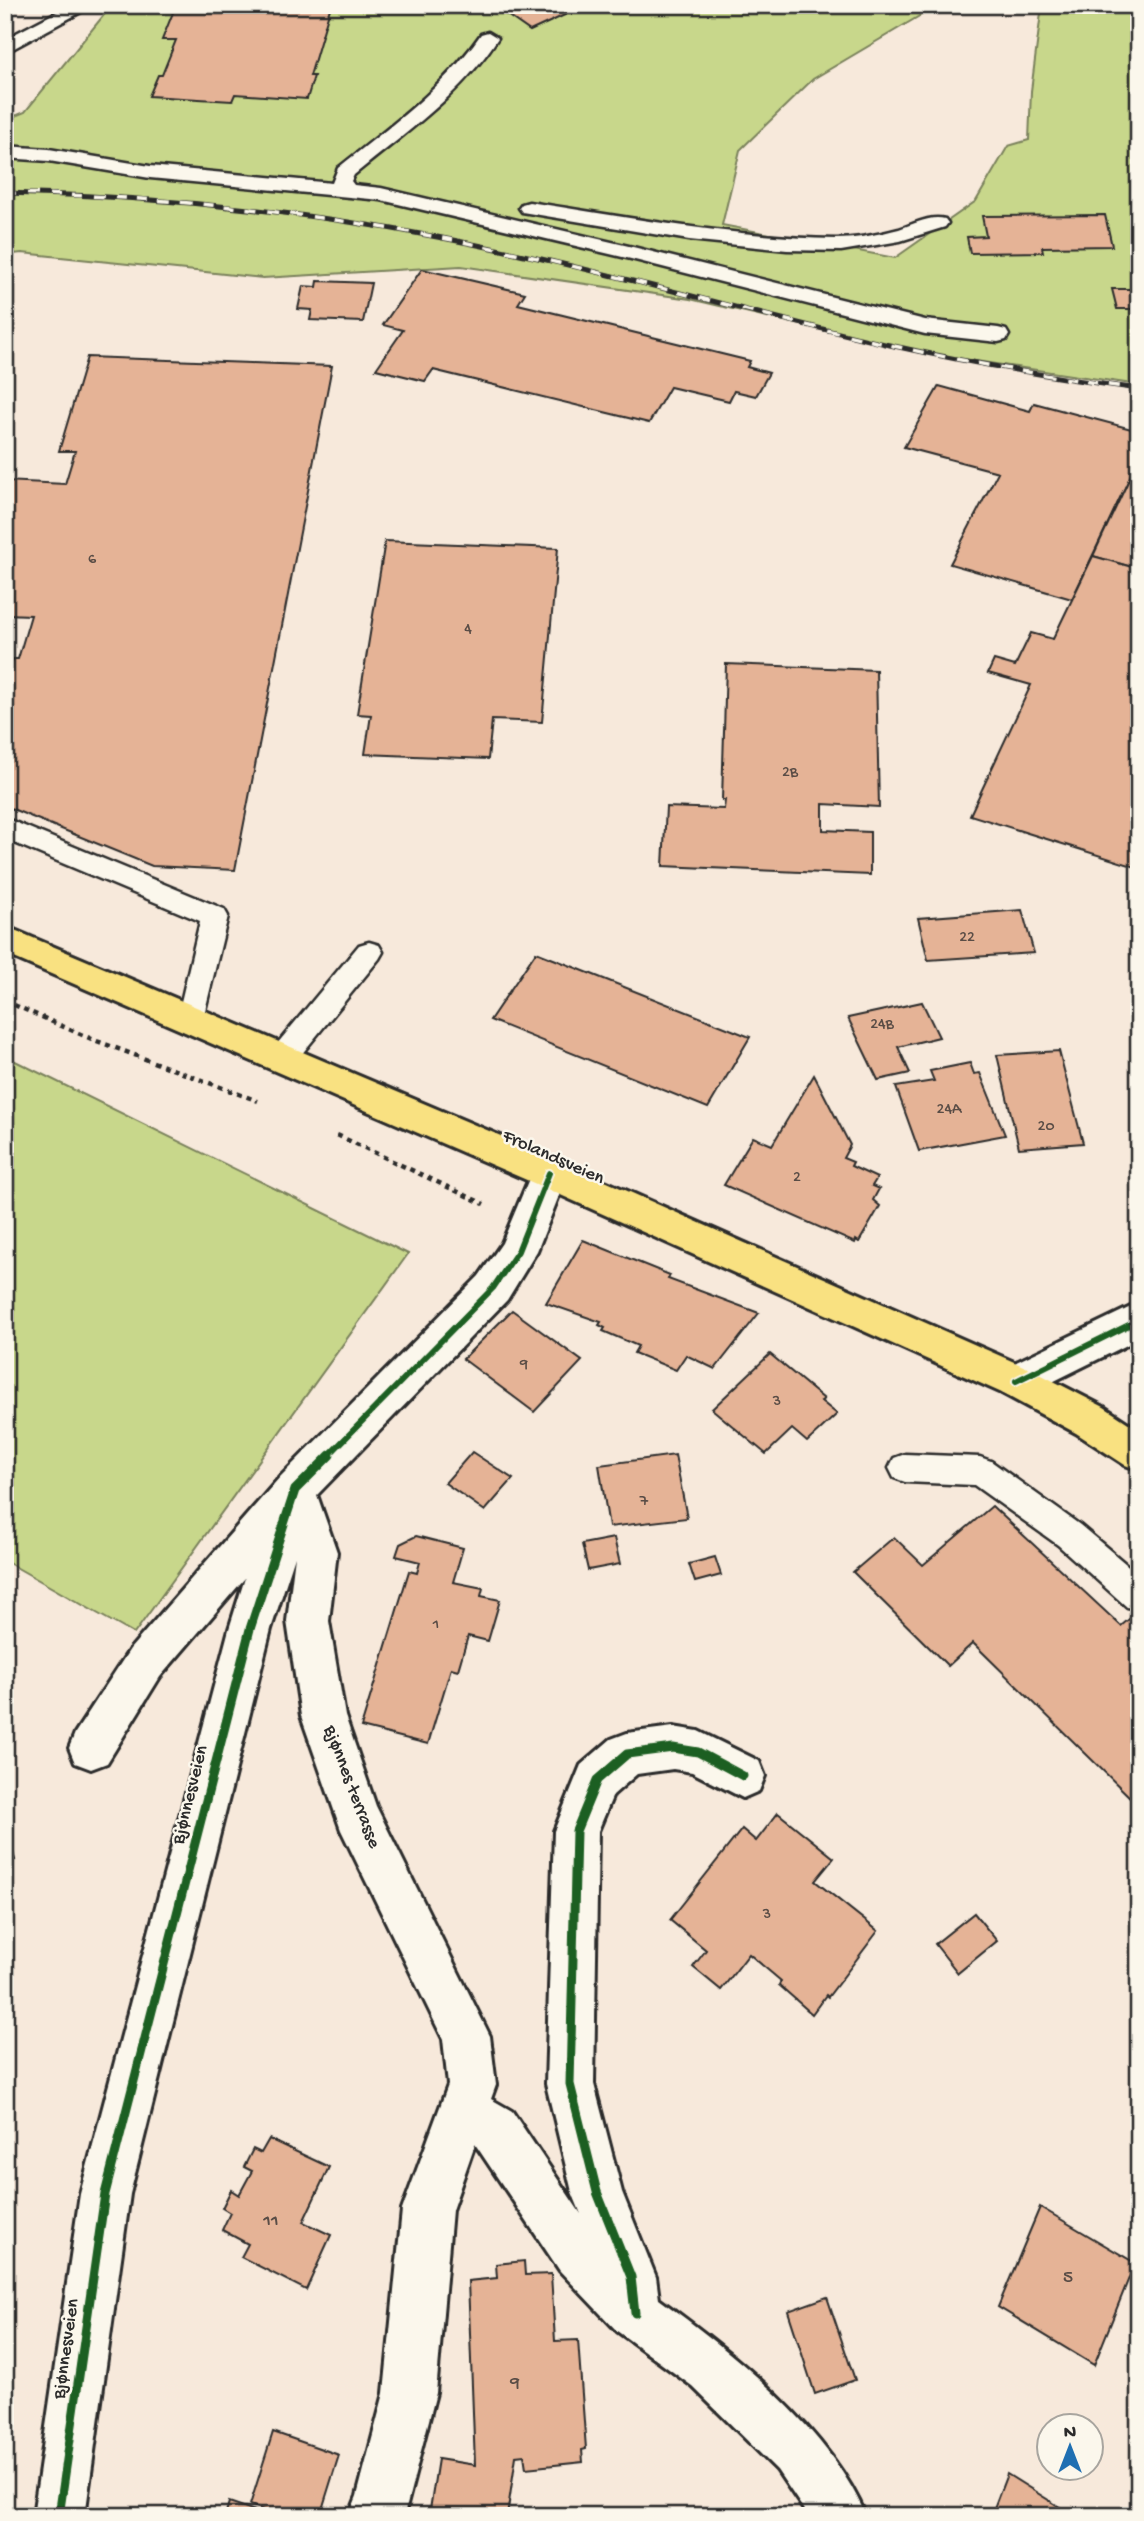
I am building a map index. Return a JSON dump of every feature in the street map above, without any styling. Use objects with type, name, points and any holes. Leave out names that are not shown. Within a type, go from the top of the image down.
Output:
[{"type":"main road","name":"Frolandsveien","points":[[5,939],[549,1173],[1016,1381],[1083,1417],[1139,1452]]},
{"type":"street","name":"Bjønnesveien","points":[[58,2516],[106,2194],[250,1629],[295,1490],[493,1288],[518,1251],[549,1173]]},
{"type":"street","points":[[1016,1381],[1139,1320]]},
{"type":"street","points":[[91,1748],[145,1663],[295,1490]]},
{"type":"street","name":"Bjønnes terrasse","points":[[295,1490],[316,1552],[308,1621],[323,1716],[357,1814],[466,2036],[472,2085],[427,2210],[411,2393],[381,2505],[375,2516]]},
{"type":"street","points":[[635,2313],[631,2277],[597,2192],[570,2084],[576,1831],[597,1780],[627,1754],[673,1748],[698,1752],[743,1776]]},
{"type":"street","points":[[464,2110],[495,2128],[578,2253],[635,2313],[710,2368],[795,2452],[840,2516]]},
{"type":"lane","points":[[5,47],[85,5]]},
{"type":"lane","points":[[346,190],[341,181],[345,172],[447,85],[483,48],[488,38]]},
{"type":"lane","points":[[5,152],[49,155],[150,172],[381,194],[452,209],[925,327],[998,335]]},
{"type":"lane","points":[[346,190],[379,183],[408,185],[596,221],[787,244],[841,245],[900,235],[937,223]]},
{"type":"lane","points":[[5,828],[215,916],[191,1019]]},
{"type":"lane","points":[[282,1058],[369,952]]},
{"type":"lane","points":[[905,1468],[980,1471],[1069,1535],[1139,1596]]},
{"type":"path","points":[[5,1001],[94,1040],[271,1106]]},
{"type":"path","points":[[333,1134],[530,1226]]},
{"type":"green space","points":[[112,5],[938,5],[813,79],[740,150],[722,225],[895,258],[976,201],[1008,146],[1029,140],[1031,91],[1042,5],[1139,5],[1139,385],[921,353],[690,299],[461,266],[263,278],[22,253],[5,255],[5,120],[25,112]]},
{"type":"green space","points":[[5,1056],[408,1254],[134,1634],[5,1561]]},
{"type":"building","points":[[176,5],[331,5],[310,76],[314,76],[307,99],[235,94],[232,101],[149,96],[158,75],[162,75],[176,40],[162,40]]},
{"type":"building","points":[[531,5],[576,5],[580,8],[530,31],[507,15]]},
{"type":"building","points":[[1105,215],[1112,246],[1042,247],[1043,252],[970,253],[967,237],[986,236],[982,216]]},
{"type":"building","points":[[422,269],[525,293],[518,304],[750,361],[747,367],[769,373],[756,396],[734,391],[729,401],[670,387],[649,423],[433,370],[425,381],[376,369],[403,330],[383,325]]},
{"type":"building","points":[[318,281],[371,283],[363,322],[310,320],[312,310],[298,309],[303,286],[317,287]]},
{"type":"building","points":[[1112,289],[1139,289],[1139,309],[1117,309]]},
{"type":"building","points":[[87,357],[332,366],[235,870],[152,866],[5,806],[5,686],[13,659],[18,659],[31,615],[5,614],[5,481],[65,484],[75,451],[59,451]]},
{"type":"building","points":[[939,386],[1030,411],[1034,403],[1139,431],[1139,458],[1072,599],[950,564],[998,472],[904,447]]},
{"type":"building","points":[[1139,458],[1139,569],[1093,556]]},
{"type":"building","points":[[385,541],[558,548],[542,722],[492,720],[488,759],[365,754],[371,715],[357,714]]},
{"type":"building","points":[[1093,556],[1139,569],[1139,868],[970,815],[1031,685],[988,673],[994,660],[1015,666],[1031,633],[1053,639]]},
{"type":"building","points":[[726,664],[876,670],[879,807],[823,804],[823,830],[870,832],[870,875],[663,866],[666,807],[724,809],[725,800],[722,800]]},
{"type":"building","points":[[1022,910],[1034,953],[928,960],[918,918]]},
{"type":"building","points":[[536,952],[750,1037],[708,1108],[490,1020]]},
{"type":"building","points":[[922,1002],[939,1037],[898,1047],[910,1073],[878,1080],[848,1018]]},
{"type":"building","points":[[1059,1051],[1083,1143],[1019,1148],[997,1055]]},
{"type":"building","points":[[970,1063],[974,1074],[980,1073],[1005,1135],[919,1151],[896,1087],[934,1081],[930,1071]]},
{"type":"building","points":[[814,1075],[850,1145],[843,1158],[853,1162],[851,1166],[877,1178],[872,1186],[879,1189],[873,1200],[880,1206],[859,1242],[856,1240],[855,1243],[724,1185],[753,1137],[772,1145]]},
{"type":"building","points":[[583,1240],[670,1275],[668,1279],[759,1313],[715,1369],[686,1355],[676,1370],[634,1353],[638,1346],[603,1331],[605,1328],[599,1325],[601,1322],[546,1303]]},
{"type":"building","points":[[512,1310],[582,1361],[534,1412],[463,1359]]},
{"type":"building","points":[[770,1354],[824,1399],[821,1401],[837,1414],[807,1442],[792,1429],[766,1454],[712,1409]]},
{"type":"building","points":[[472,1452],[513,1479],[485,1511],[445,1483]]},
{"type":"building","points":[[675,1455],[687,1518],[609,1527],[599,1465]]},
{"type":"building","points":[[992,1506],[1121,1626],[1135,1614],[1139,1618],[1139,1806],[973,1643],[948,1666],[853,1572],[894,1537],[923,1565]]},
{"type":"building","points":[[416,1536],[463,1548],[453,1582],[483,1588],[481,1596],[500,1600],[488,1641],[468,1636],[458,1670],[451,1668],[428,1744],[361,1727],[409,1571],[417,1573],[420,1562],[396,1556],[400,1544]]},
{"type":"building","points":[[614,1538],[620,1564],[588,1570],[582,1544]]},
{"type":"building","points":[[715,1557],[721,1575],[695,1582],[689,1564]]},
{"type":"building","points":[[778,1813],[834,1858],[815,1881],[878,1931],[812,2014],[779,1985],[781,1981],[749,1954],[721,1990],[693,1967],[706,1950],[670,1920],[742,1829],[756,1841]]},
{"type":"building","points":[[5,1821],[15,1860],[5,1863]]},
{"type":"building","points":[[974,1913],[997,1941],[958,1973],[935,1944]]},
{"type":"building","points":[[269,2139],[329,2167],[303,2222],[331,2235],[306,2290],[241,2257],[248,2244],[222,2230],[230,2213],[222,2208],[231,2190],[239,2195],[252,2171],[244,2167],[253,2149],[261,2153]]},
{"type":"building","points":[[1040,2207],[1135,2263],[1094,2365],[998,2307]]},
{"type":"building","points":[[524,2261],[525,2275],[551,2274],[555,2341],[578,2340],[586,2449],[582,2450],[583,2462],[526,2468],[524,2455],[516,2456],[507,2516],[429,2516],[438,2459],[475,2465],[468,2281],[497,2278],[496,2264]]},
{"type":"building","points":[[827,2297],[855,2380],[815,2394],[788,2311]]},
{"type":"building","points":[[273,2432],[339,2455],[320,2516],[282,2516],[250,2505]]},
{"type":"building","points":[[1007,2474],[1074,2516],[991,2516]]},
{"type":"building","points":[[229,2502],[270,2516],[225,2516]]},
{"type":"railway","points":[[5,193],[168,201],[383,227],[552,261],[924,353],[1139,389]]},
{"type":"cycle path","points":[[59,2516],[105,2194],[250,1629],[295,1490],[493,1288],[518,1251],[549,1173]]},
{"type":"cycle path","points":[[1016,1381],[1139,1320]]},
{"type":"cycle path","points":[[635,2313],[631,2277],[597,2192],[570,2084],[576,1831],[597,1780],[627,1754],[673,1748],[698,1752],[743,1776]]}]
